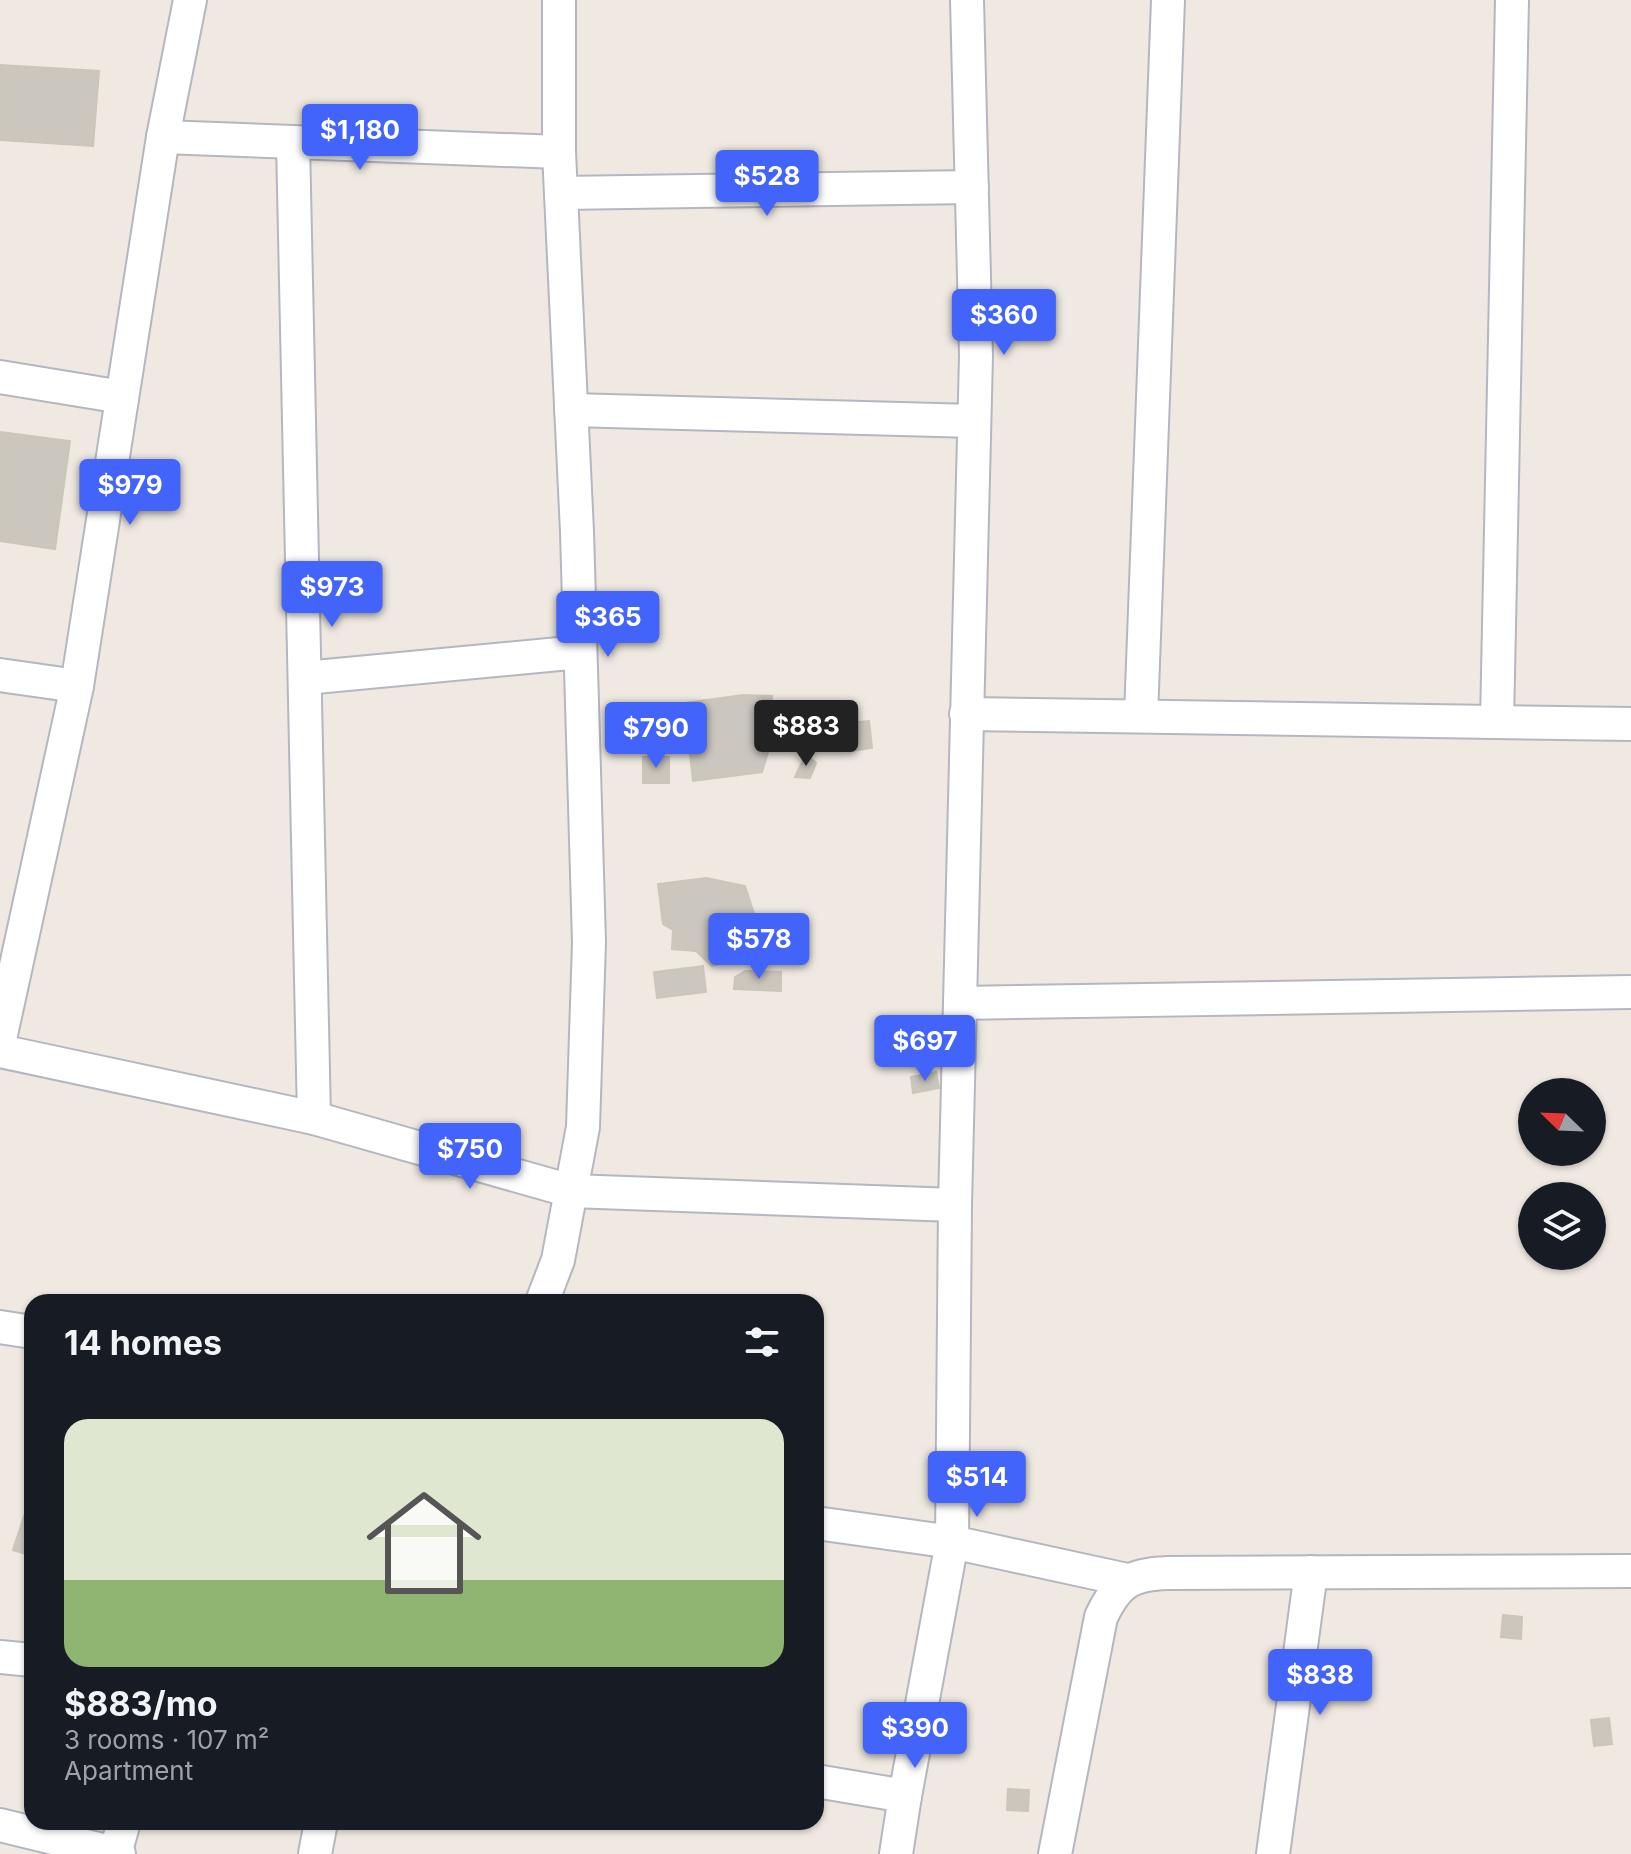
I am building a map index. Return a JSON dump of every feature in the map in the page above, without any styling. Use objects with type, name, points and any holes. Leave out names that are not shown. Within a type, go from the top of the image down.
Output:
[{"type":"street","points":[[0,1039],[77,686],[163,137],[190,0]]},
{"type":"street","points":[[545,1294],[558,1260],[583,1127],[589,942],[559,152],[559,0]]},
{"type":"street","points":[[896,1854],[952,1542],[955,1205],[976,356],[967,0]]},
{"type":"street","points":[[1141,716],[1168,0]]},
{"type":"street","points":[[1497,722],[1512,0]]},
{"type":"street","points":[[163,137],[559,152]]},
{"type":"street","points":[[293,142],[314,1118]]},
{"type":"street","points":[[561,193],[972,187]]},
{"type":"street","points":[[0,377],[122,397]]},
{"type":"street","points":[[571,410],[974,421]]},
{"type":"street","points":[[305,678],[580,652]]},
{"type":"street","points":[[0,675],[77,686]]},
{"type":"street","points":[[966,714],[1631,724]]},
{"type":"street","points":[[960,1003],[1631,992]]},
{"type":"street","points":[[0,1051],[314,1118],[571,1191],[955,1205]]},
{"type":"street","points":[[0,1327],[24,1331]]},
{"type":"street","points":[[824,1524],[952,1542],[1127,1580],[1157,1573],[1631,1571]]},
{"type":"street","points":[[1273,1854],[1311,1572]]},
{"type":"street","points":[[1055,1854],[1101,1617],[1110,1597],[1127,1580]]},
{"type":"street","points":[[0,1657],[24,1659]]},
{"type":"street","points":[[824,1782],[905,1796]]},
{"type":"street","points":[[0,1825],[116,1854],[122,1830]]},
{"type":"street","points":[[315,1854],[320,1830]]},
{"type":"building","points":[[0,65],[99,71],[93,146],[0,140]]},
{"type":"building","points":[[0,432],[70,441],[55,549],[0,541]]},
{"type":"building","points":[[743,695],[772,696],[769,749],[762,772],[693,781],[684,703]]},
{"type":"building","points":[[805,718],[822,720],[819,742],[803,741]]},
{"type":"building","points":[[869,721],[872,748],[849,751],[847,723]]},
{"type":"building","points":[[806,754],[816,763],[810,778],[795,777]]},
{"type":"building","points":[[643,757],[669,757],[669,783],[643,783]]},
{"type":"building","points":[[706,878],[745,886],[760,932],[756,952],[712,966],[696,951],[672,949],[673,930],[663,924],[658,884]]},
{"type":"building","points":[[703,966],[706,992],[657,998],[654,972]]},
{"type":"building","points":[[745,971],[781,972],[781,991],[734,989],[735,977]]},
{"type":"building","points":[[936,1072],[939,1088],[913,1093],[911,1077]]},
{"type":"building","points":[[24,1516],[24,1553],[13,1550]]},
{"type":"building","points":[[1503,1615],[1522,1617],[1521,1639],[1501,1637]]},
{"type":"building","points":[[1609,1718],[1612,1744],[1594,1746],[1591,1720]]},
{"type":"building","points":[[1008,1789],[1029,1790],[1028,1811],[1007,1810]]}]
